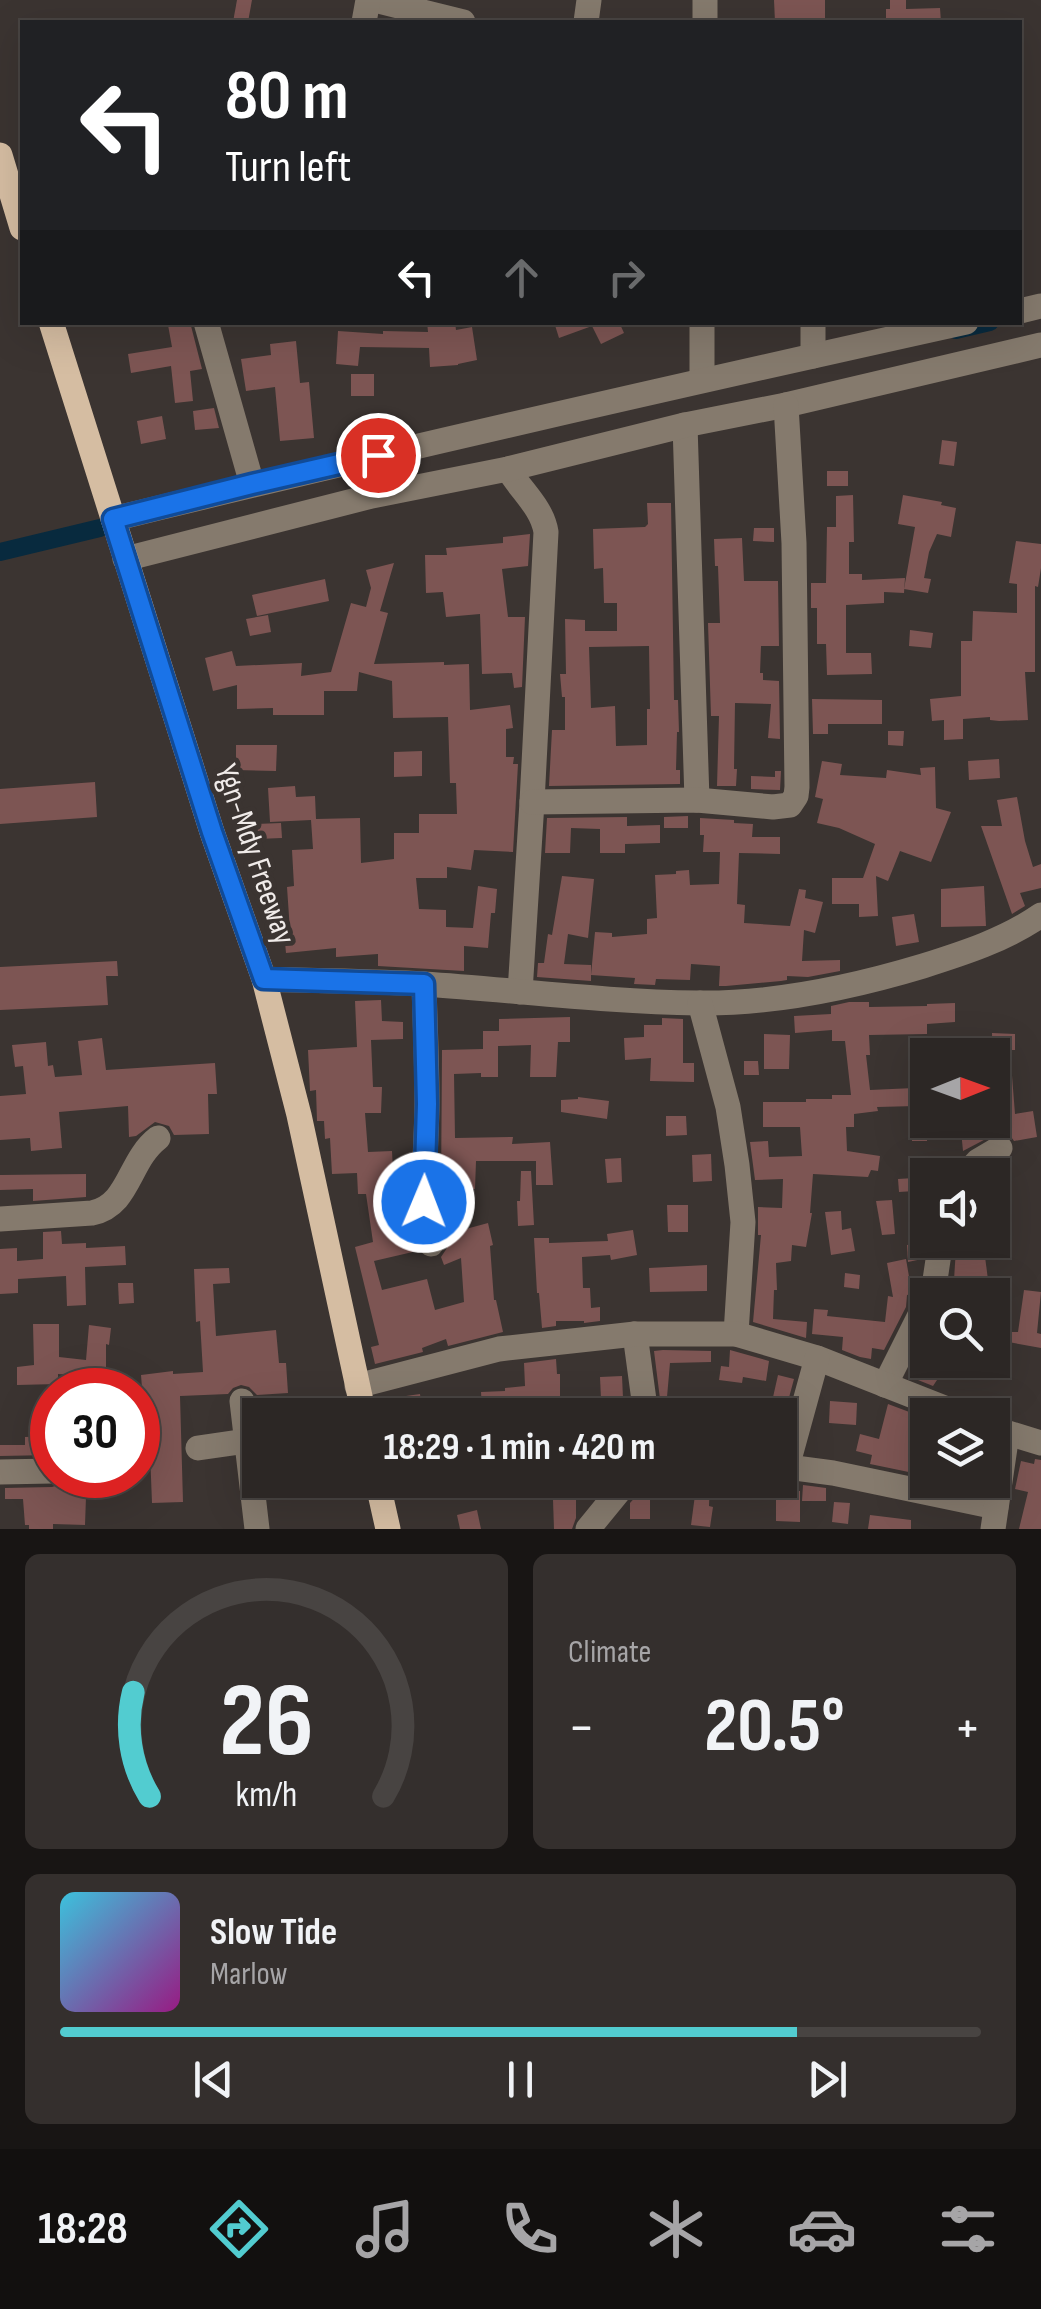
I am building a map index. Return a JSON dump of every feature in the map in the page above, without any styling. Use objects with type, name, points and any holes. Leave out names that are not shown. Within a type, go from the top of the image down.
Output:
[{"type":"main road","points":[[0,155],[20,221]]},
{"type":"main road","name":"Ygn-Mdy Freeway","points":[[52,325],[212,832],[264,979],[360,1398]]},
{"type":"main road","points":[[381,1498],[388,1529]]},
{"type":"street","points":[[371,0],[455,20]]},
{"type":"street","points":[[207,325],[252,484]]},
{"type":"street","points":[[702,325],[702,380]]},
{"type":"street","points":[[812,356],[814,325]]},
{"type":"street","points":[[113,519],[952,325]]},
{"type":"street","points":[[125,559],[372,496],[508,469],[1041,345]]},
{"type":"street","points":[[532,802],[696,800],[773,807],[790,805],[796,796],[794,543],[786,406]]},
{"type":"street","points":[[685,425],[696,800]]},
{"type":"street","points":[[508,469],[544,518],[546,532],[520,992]]},
{"type":"street","points":[[264,979],[424,984],[700,1004],[782,997],[880,979],[1018,932],[1041,915]]},
{"type":"street","points":[[424,984],[424,1202],[431,1244]]},
{"type":"street","points":[[700,1004],[728,1107],[737,1165],[742,1222],[736,1334]]},
{"type":"street","points":[[0,1218],[106,1210],[123,1192],[129,1174],[146,1148],[158,1138]]},
{"type":"street","points":[[983,1158],[1000,1148]]},
{"type":"street","points":[[884,1385],[910,1333]]},
{"type":"street","points":[[357,1386],[499,1349],[635,1334],[736,1334],[817,1358],[918,1398]]},
{"type":"street","points":[[635,1334],[644,1398]]},
{"type":"street","points":[[797,1422],[817,1358]]},
{"type":"street","points":[[1010,1434],[1041,1443]]},
{"type":"street","points":[[198,1448],[242,1442]]},
{"type":"street","points":[[797,1468],[834,1473],[995,1518]]},
{"type":"street","points":[[0,1472],[30,1471]]},
{"type":"street","points":[[256,1498],[257,1529]]},
{"type":"street","points":[[588,1529],[613,1498]]},
{"type":"building","points":[[237,0],[252,0],[248,20],[233,20]]},
{"type":"building","points":[[774,0],[825,0],[825,18],[775,20]]},
{"type":"building","points":[[890,0],[906,0],[906,9],[940,8],[941,20],[886,20],[886,9],[890,9]]},
{"type":"building","points":[[168,325],[191,325],[202,369],[190,371],[193,401],[175,403],[171,366],[131,373],[128,354],[172,347]]},
{"type":"building","points":[[427,325],[455,325],[456,330],[472,327],[477,360],[430,367],[429,348],[360,347],[358,366],[336,364],[338,331],[428,332]]},
{"type":"building","points":[[555,325],[620,325],[624,333],[601,344],[592,326],[559,338]]},
{"type":"building","points":[[296,341],[300,383],[309,382],[314,438],[280,441],[275,387],[246,391],[241,359],[271,355],[270,344]]},
{"type":"building","points":[[351,374],[374,374],[374,396],[351,396]]},
{"type":"building","points":[[214,408],[219,428],[195,430],[193,411]]},
{"type":"building","points":[[162,416],[166,439],[141,444],[137,421]]},
{"type":"building","points":[[942,440],[957,442],[954,466],[939,464]]},
{"type":"building","points":[[827,471],[848,471],[848,486],[827,486]]},
{"type":"building","points":[[853,495],[854,542],[849,542],[849,574],[862,574],[862,580],[905,578],[904,593],[884,592],[884,603],[846,605],[846,653],[871,653],[872,674],[827,675],[826,644],[817,644],[817,608],[811,608],[811,583],[826,583],[827,527],[836,527],[836,496]]},
{"type":"building","points":[[903,495],[956,508],[951,537],[937,534],[929,552],[924,578],[931,579],[928,593],[904,589],[915,527],[898,524]]},
{"type":"building","points":[[647,503],[671,503],[674,700],[678,700],[679,732],[676,770],[680,770],[680,784],[549,786],[552,730],[565,730],[560,674],[566,674],[565,619],[585,620],[585,631],[617,631],[617,603],[604,603],[603,568],[594,569],[593,529],[648,524]],"holes":[[[649,646],[647,745],[616,746],[615,706],[591,708],[589,647]]]},
{"type":"building","points":[[754,528],[774,528],[774,542],[753,541]]},
{"type":"building","points":[[530,534],[528,566],[502,569],[508,617],[525,617],[522,687],[514,688],[512,673],[482,674],[480,614],[446,617],[443,592],[426,593],[425,555],[447,555],[446,548],[503,543],[503,537]]},
{"type":"building","points":[[742,538],[744,581],[778,581],[779,646],[761,646],[760,673],[763,680],[779,681],[780,739],[768,738],[771,704],[735,703],[736,786],[717,786],[719,716],[711,716],[708,623],[720,623],[714,539]]},
{"type":"building","points":[[1016,541],[1041,544],[1041,568],[1038,587],[1035,586],[1035,672],[1025,672],[1028,720],[963,719],[963,739],[944,740],[944,720],[932,721],[930,699],[961,696],[961,641],[972,641],[973,611],[1017,613],[1017,584],[1009,583]]},
{"type":"building","points":[[394,563],[380,611],[388,613],[374,664],[469,664],[470,710],[510,705],[513,728],[506,729],[506,757],[514,757],[513,764],[518,764],[513,852],[474,850],[471,870],[447,867],[447,878],[416,878],[419,909],[446,910],[446,927],[473,928],[478,886],[497,889],[488,948],[464,946],[464,971],[378,966],[378,954],[336,957],[336,948],[286,953],[284,932],[290,931],[287,887],[294,886],[292,850],[313,849],[311,820],[270,822],[268,788],[295,786],[296,797],[315,796],[316,819],[360,818],[361,863],[394,859],[394,833],[419,833],[419,814],[457,814],[456,783],[450,783],[448,717],[393,718],[392,681],[359,672],[357,691],[324,691],[324,715],[273,715],[273,708],[237,709],[237,685],[213,691],[205,658],[232,651],[236,666],[302,663],[301,676],[331,672],[351,603],[366,607],[371,588],[366,570]]},
{"type":"building","points":[[325,579],[329,601],[257,616],[252,595]]},
{"type":"building","points":[[268,615],[271,632],[250,636],[246,619]]},
{"type":"building","points":[[910,630],[933,633],[931,648],[909,646]]},
{"type":"building","points":[[812,699],[882,700],[882,724],[828,724],[828,734],[813,734]]},
{"type":"building","points":[[888,731],[904,731],[903,746],[888,745]]},
{"type":"building","points":[[236,745],[277,745],[276,771],[236,770]]},
{"type":"building","points":[[422,751],[422,776],[394,777],[394,752]]},
{"type":"building","points":[[999,759],[1000,778],[969,780],[968,761]]},
{"type":"building","points":[[822,761],[842,764],[840,775],[886,778],[887,770],[921,775],[920,768],[935,767],[936,808],[951,812],[931,862],[900,851],[888,881],[876,876],[878,916],[859,917],[859,904],[832,904],[832,878],[863,878],[875,844],[817,823],[823,799],[815,797]]},
{"type":"building","points":[[775,771],[781,771],[780,790],[751,789],[751,776],[775,777]]},
{"type":"building","points":[[95,782],[97,817],[0,824],[0,789]]},
{"type":"building","points":[[1017,797],[1033,867],[1041,864],[1041,888],[1020,893],[1025,906],[1012,914],[981,826],[1002,826],[997,800]]},
{"type":"building","points":[[688,816],[688,828],[664,828],[664,817]]},
{"type":"building","points":[[627,817],[627,826],[660,825],[660,843],[625,844],[625,853],[600,853],[600,829],[571,828],[570,853],[545,853],[547,818]]},
{"type":"building","points":[[700,818],[753,824],[752,837],[780,837],[780,854],[739,853],[737,904],[745,905],[744,923],[790,926],[799,889],[806,890],[805,898],[823,902],[815,933],[804,930],[802,961],[840,960],[840,971],[726,986],[719,986],[720,966],[691,964],[690,980],[656,979],[655,985],[634,984],[635,978],[591,975],[595,932],[612,933],[612,937],[647,934],[647,919],[657,918],[655,875],[689,870],[690,885],[719,884],[720,852],[703,852]]},
{"type":"building","points":[[281,823],[282,838],[257,839],[256,824]]},
{"type":"building","points":[[562,876],[594,879],[588,938],[568,934],[564,964],[591,965],[591,981],[537,977],[538,963],[544,963],[548,934],[552,935]]},
{"type":"building","points":[[984,886],[986,926],[941,927],[941,889]]},
{"type":"building","points":[[914,914],[919,942],[896,946],[892,917]]},
{"type":"building","points":[[117,961],[118,976],[106,976],[108,1005],[0,1010],[0,967]]},
{"type":"building","points":[[381,1000],[382,1021],[403,1022],[403,1039],[371,1040],[373,1087],[382,1087],[381,1113],[365,1113],[368,1152],[392,1151],[391,1192],[384,1193],[389,1225],[410,1220],[417,1251],[374,1261],[382,1290],[427,1279],[435,1310],[464,1302],[461,1258],[444,1265],[441,1257],[447,1248],[445,1231],[450,1229],[451,1233],[488,1223],[493,1245],[490,1246],[494,1300],[503,1332],[448,1346],[446,1339],[422,1348],[423,1352],[375,1364],[371,1347],[379,1345],[355,1247],[373,1242],[366,1194],[358,1194],[357,1173],[332,1174],[330,1138],[325,1139],[324,1121],[317,1121],[316,1090],[310,1091],[308,1050],[357,1047],[355,1001]]},
{"type":"building","points":[[849,1002],[869,1002],[869,1007],[955,1003],[955,1022],[927,1024],[927,1034],[869,1035],[870,1055],[866,1055],[870,1090],[910,1088],[910,1106],[877,1107],[878,1111],[854,1114],[854,1127],[846,1127],[847,1151],[880,1156],[878,1171],[871,1170],[868,1177],[813,1174],[806,1247],[792,1245],[791,1261],[776,1263],[774,1290],[773,1319],[807,1322],[806,1338],[753,1322],[761,1235],[758,1207],[782,1208],[783,1179],[755,1180],[750,1142],[768,1141],[769,1157],[802,1156],[800,1127],[763,1127],[763,1102],[806,1102],[851,1095],[845,1041],[832,1041],[832,1030],[795,1033],[794,1016],[831,1014],[831,1006]]},
{"type":"building","points":[[570,1017],[570,1042],[558,1042],[556,1077],[530,1077],[531,1045],[498,1046],[498,1077],[454,1074],[455,1138],[513,1137],[512,1144],[550,1142],[553,1185],[536,1185],[536,1161],[476,1161],[475,1189],[442,1189],[445,1229],[441,1191],[442,1050],[483,1049],[483,1031],[499,1031],[499,1019]]},
{"type":"building","points":[[662,1018],[683,1019],[683,1063],[694,1063],[694,1082],[650,1081],[651,1058],[625,1060],[624,1038],[644,1037],[644,1025],[662,1025]]},
{"type":"building","points":[[992,1033],[1015,1034],[1015,1050],[1010,1050],[1010,1038],[992,1038]]},
{"type":"building","points":[[764,1034],[790,1035],[789,1069],[764,1069]]},
{"type":"building","points":[[102,1038],[106,1070],[215,1063],[217,1094],[208,1094],[209,1134],[174,1135],[169,1126],[155,1122],[129,1137],[128,1106],[59,1112],[62,1148],[31,1151],[30,1138],[0,1140],[0,1096],[26,1094],[23,1066],[15,1067],[12,1045],[46,1042],[48,1066],[53,1065],[55,1077],[82,1075],[78,1041]]},
{"type":"building","points":[[1010,1050],[1015,1114],[1033,1111],[1037,1137],[1014,1141],[1010,1135]]},
{"type":"building","points":[[744,1061],[758,1061],[759,1075],[744,1075]]},
{"type":"building","points":[[578,1097],[609,1101],[607,1119],[561,1112],[561,1100]]},
{"type":"building","points":[[666,1116],[686,1116],[687,1135],[666,1136]]},
{"type":"building","points":[[962,1138],[988,1138],[963,1151]]},
{"type":"building","points":[[711,1154],[712,1181],[693,1182],[692,1155]]},
{"type":"building","points":[[621,1158],[622,1182],[607,1183],[605,1159]]},
{"type":"building","points":[[521,1171],[531,1171],[534,1225],[518,1226]]},
{"type":"building","points":[[86,1174],[86,1197],[33,1201],[33,1189],[0,1190],[0,1175]]},
{"type":"building","points":[[910,1178],[910,1191],[899,1192],[898,1179]]},
{"type":"building","points":[[892,1200],[895,1234],[882,1235],[876,1201]]},
{"type":"building","points":[[667,1205],[688,1205],[688,1232],[668,1232]]},
{"type":"building","points":[[841,1211],[842,1230],[851,1228],[855,1251],[831,1255],[825,1212]]},
{"type":"building","points":[[633,1230],[637,1255],[611,1260],[610,1255],[582,1257],[583,1288],[590,1288],[591,1308],[600,1307],[600,1321],[556,1321],[556,1326],[542,1328],[534,1238],[549,1238],[549,1243],[608,1241],[607,1234]]},
{"type":"building","points":[[61,1231],[62,1244],[86,1243],[86,1248],[125,1246],[126,1265],[85,1267],[86,1305],[67,1306],[66,1276],[18,1279],[18,1293],[0,1294],[0,1249],[17,1248],[17,1261],[43,1259],[43,1232]]},
{"type":"building","points":[[910,1244],[910,1258],[922,1259],[908,1262]]},
{"type":"building","points":[[955,1258],[985,1258],[988,1278],[954,1278]]},
{"type":"building","points":[[906,1259],[910,1294],[884,1350],[872,1348],[871,1359],[860,1357],[842,1350],[843,1337],[812,1334],[814,1309],[828,1310],[827,1316],[885,1322],[888,1296],[893,1297],[887,1263]]},
{"type":"building","points":[[707,1265],[707,1291],[650,1292],[649,1268]]},
{"type":"building","points":[[229,1268],[230,1283],[213,1284],[216,1336],[276,1330],[279,1363],[286,1363],[288,1393],[257,1395],[241,1385],[228,1394],[180,1396],[183,1502],[152,1503],[152,1498],[160,1498],[160,1373],[203,1372],[194,1269]]},
{"type":"building","points":[[845,1273],[860,1275],[859,1289],[844,1287]]},
{"type":"building","points":[[118,1283],[133,1283],[134,1303],[119,1304]]},
{"type":"building","points":[[1024,1290],[1041,1292],[1037,1333],[1041,1334],[1041,1348],[1010,1342],[1010,1332],[1018,1332]]},
{"type":"building","points":[[33,1324],[59,1324],[59,1357],[86,1360],[89,1325],[111,1328],[106,1368],[30,1368],[30,1385],[17,1385],[17,1367],[34,1365]]},
{"type":"building","points":[[730,1350],[769,1361],[766,1381],[743,1377],[742,1383],[719,1380],[721,1366],[729,1367]]},
{"type":"building","points":[[654,1351],[711,1351],[711,1362],[670,1363],[667,1397],[677,1398],[660,1398]]},
{"type":"building","points":[[556,1359],[560,1398],[481,1398],[481,1392],[525,1386],[524,1363]]},
{"type":"building","points":[[778,1375],[794,1379],[789,1398],[773,1398]]},
{"type":"building","points":[[622,1376],[623,1398],[601,1398],[600,1377]]},
{"type":"building","points":[[913,1378],[938,1378],[933,1386]]},
{"type":"building","points":[[830,1401],[857,1403],[856,1425],[829,1423]]},
{"type":"building","points":[[888,1404],[910,1412],[910,1472],[870,1464],[872,1455],[856,1451],[860,1434],[879,1439]]},
{"type":"building","points":[[25,1437],[30,1437],[30,1455],[0,1456],[0,1445],[25,1445]]},
{"type":"building","points":[[1035,1459],[1041,1460],[1041,1529],[1019,1529],[1028,1492],[1015,1489],[1021,1461],[1034,1464]]},
{"type":"building","points":[[803,1485],[826,1488],[826,1501],[802,1501]]},
{"type":"building","points":[[30,1487],[30,1498],[86,1498],[85,1525],[53,1524],[53,1529],[29,1529],[25,1525],[23,1499],[5,1499],[5,1488]]},
{"type":"building","points":[[800,1491],[800,1522],[776,1521],[776,1498],[797,1498]]},
{"type":"building","points":[[576,1498],[572,1529],[554,1529],[553,1500]]},
{"type":"building","points":[[634,1498],[650,1498],[650,1519],[630,1519],[630,1503]]},
{"type":"building","points":[[695,1498],[709,1498],[709,1506],[713,1507],[710,1527],[691,1525]]},
{"type":"building","points":[[834,1502],[850,1503],[848,1524],[832,1522]]},
{"type":"building","points":[[477,1510],[481,1529],[460,1529],[457,1515]]},
{"type":"building","points":[[870,1515],[911,1520],[911,1529],[868,1529]]},
{"type":"waterway","points":[[956,330],[977,325]]},
{"type":"waterway","points":[[0,552],[100,528]]},
{"type":"route","points":[[378,455],[113,519],[212,832],[264,979],[424,984],[424,1202]]}]
